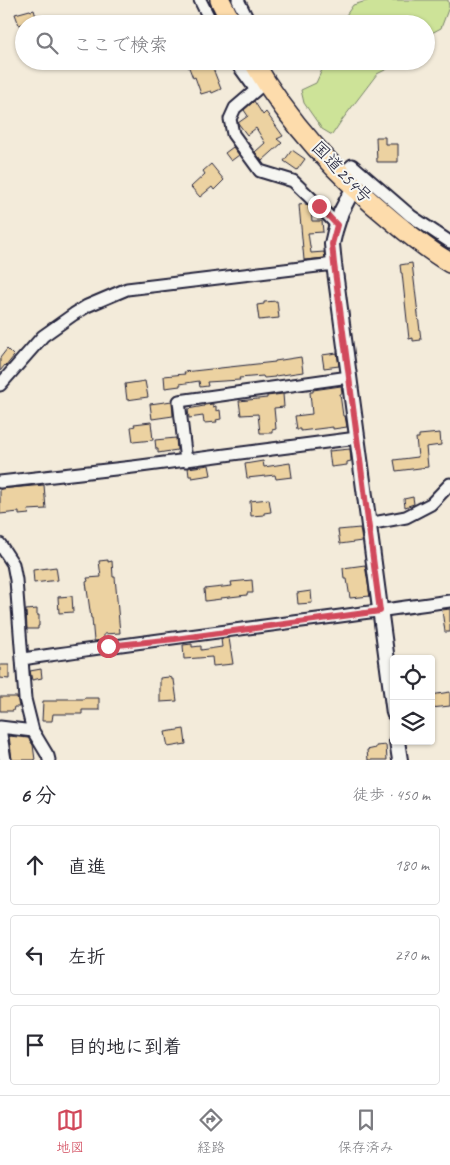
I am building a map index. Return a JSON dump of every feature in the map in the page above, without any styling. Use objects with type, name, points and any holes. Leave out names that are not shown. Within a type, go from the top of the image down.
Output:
[{"type":"highway","points":[[220,0],[228,15]]},
{"type":"highway","name":"国道254号","points":[[260,74],[296,124],[348,181],[416,240],[450,263]]},
{"type":"street","points":[[200,0],[208,15]]},
{"type":"street","points":[[238,0],[246,15]]},
{"type":"street","points":[[260,74],[235,108],[230,119],[233,134],[260,171],[293,181],[337,225]]},
{"type":"street","points":[[392,700],[332,244],[352,165],[411,216],[450,242]]},
{"type":"street","points":[[0,385],[43,336],[87,306],[127,290],[334,264]]},
{"type":"street","points":[[186,460],[179,401],[349,377]]},
{"type":"street","points":[[0,482],[357,438]]},
{"type":"street","points":[[368,524],[406,517],[431,504],[450,484]]},
{"type":"street","points":[[0,544],[13,564],[16,580],[25,699],[33,731],[49,760]]},
{"type":"street","points":[[23,659],[450,601]]},
{"type":"street","points":[[5,760],[0,727],[33,731]]},
{"type":"street","points":[[398,745],[400,760]]},
{"type":"green space","points":[[370,0],[448,0],[449,7],[441,28],[435,31],[435,15],[346,15],[353,5]]},
{"type":"green space","points":[[322,70],[385,70],[377,74],[332,135],[322,129],[304,103],[301,90],[316,83]]},
{"type":"building","points":[[34,10],[36,15],[15,15]]},
{"type":"building","points":[[190,70],[214,70],[221,89],[212,93],[211,91],[201,94],[195,77],[193,78]]},
{"type":"building","points":[[254,101],[263,115],[266,112],[283,136],[277,139],[282,143],[262,161],[255,152],[265,143],[256,128],[247,135],[238,123],[248,116],[244,110]]},
{"type":"building","points":[[376,137],[385,137],[385,144],[398,144],[398,162],[377,162]]},
{"type":"building","points":[[233,147],[239,155],[231,161],[225,153]]},
{"type":"building","points":[[292,150],[305,159],[297,170],[284,161]]},
{"type":"building","points":[[211,164],[224,180],[214,190],[212,187],[200,197],[191,187],[205,174],[203,171]]},
{"type":"building","points":[[306,204],[309,210],[311,210],[312,221],[322,221],[323,232],[308,233],[311,253],[324,252],[325,258],[304,260],[299,205]]},
{"type":"building","points":[[412,263],[421,340],[413,341],[413,338],[409,339],[400,265]]},
{"type":"building","points":[[277,301],[279,318],[259,320],[257,305],[264,304],[264,302]]},
{"type":"building","points":[[7,349],[14,356],[0,371],[0,358]]},
{"type":"building","points":[[337,353],[339,366],[324,368],[322,355]]},
{"type":"building","points":[[301,357],[303,372],[275,377],[264,378],[263,376],[239,378],[240,380],[207,382],[208,386],[200,387],[199,381],[165,388],[164,376]]},
{"type":"building","points":[[145,381],[148,397],[127,400],[125,384]]},
{"type":"building","points":[[341,386],[342,394],[340,394],[343,416],[345,416],[347,427],[301,431],[301,429],[297,429],[295,416],[312,414],[310,392]]},
{"type":"building","points":[[283,394],[284,407],[274,408],[276,429],[272,430],[272,433],[260,433],[258,414],[241,415],[239,401]]},
{"type":"building","points":[[172,401],[173,416],[152,419],[150,404]]},
{"type":"building","points":[[213,404],[213,407],[216,406],[216,411],[220,410],[221,419],[216,420],[217,422],[204,423],[203,416],[189,418],[188,409]]},
{"type":"building","points":[[151,422],[153,440],[133,442],[131,427],[135,426],[134,424]]},
{"type":"building","points":[[440,433],[441,445],[426,447],[428,467],[396,471],[394,460],[418,457],[416,438],[419,438],[419,435]]},
{"type":"building","points":[[176,438],[177,450],[158,453],[155,440]]},
{"type":"building","points":[[350,449],[351,461],[347,462],[347,465],[331,467],[329,451]]},
{"type":"building","points":[[263,461],[264,467],[290,463],[292,477],[276,479],[275,475],[247,478],[245,464]]},
{"type":"building","points":[[209,465],[211,475],[192,478],[192,476],[189,476],[188,468]]},
{"type":"building","points":[[44,485],[46,509],[28,510],[29,514],[19,515],[19,512],[0,514],[0,489]]},
{"type":"building","points":[[413,497],[414,504],[405,507],[404,499]]},
{"type":"building","points":[[269,499],[271,512],[264,513],[264,515],[251,516],[250,501]]},
{"type":"building","points":[[360,528],[362,541],[340,544],[338,530]]},
{"type":"building","points":[[108,560],[108,562],[112,561],[113,577],[115,577],[120,633],[104,634],[104,640],[94,641],[86,582],[88,581],[87,578],[101,577],[99,561]]},
{"type":"building","points":[[365,565],[370,596],[350,598],[347,579],[344,579],[343,568]]},
{"type":"building","points":[[56,567],[58,580],[34,583],[33,570]]},
{"type":"building","points":[[252,580],[253,593],[205,601],[204,589],[232,586],[231,582]]},
{"type":"building","points":[[311,591],[312,603],[298,604],[297,593]]},
{"type":"building","points":[[72,596],[73,612],[59,613],[58,597]]},
{"type":"building","points":[[37,609],[37,615],[39,615],[38,629],[27,629],[26,610]]},
{"type":"building","points":[[450,609],[450,632],[445,632],[442,610]]},
{"type":"building","points":[[229,638],[233,664],[213,666],[212,657],[184,659],[183,645],[201,646],[201,650],[222,647],[221,639]]},
{"type":"building","points":[[0,665],[9,665],[9,679],[0,678]]},
{"type":"building","points":[[41,669],[42,678],[32,680],[30,671]]},
{"type":"building","points":[[169,677],[174,680],[177,701],[160,702],[160,678]]},
{"type":"building","points":[[450,692],[450,706],[435,708],[435,694]]},
{"type":"building","points":[[0,697],[17,697],[19,707],[14,707],[13,711],[0,711]]},
{"type":"building","points":[[99,698],[99,710],[82,710],[82,714],[53,714],[52,721],[42,721],[43,701]]},
{"type":"building","points":[[184,729],[186,744],[168,747],[165,732]]},
{"type":"building","points":[[9,736],[28,738],[33,745],[35,760],[12,760]]},
{"type":"building","points":[[386,745],[387,760],[368,760],[367,750],[376,748],[376,746]]},
{"type":"route","points":[[108,646],[175,639],[380,611],[334,264],[332,244],[337,225],[319,206]]}]
